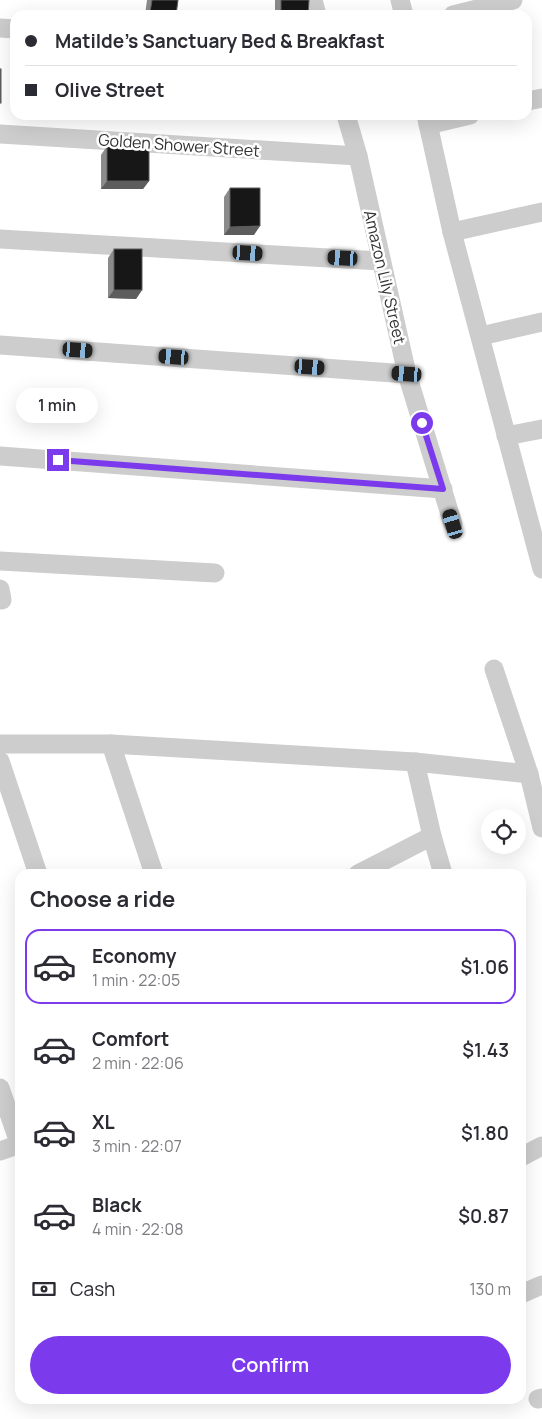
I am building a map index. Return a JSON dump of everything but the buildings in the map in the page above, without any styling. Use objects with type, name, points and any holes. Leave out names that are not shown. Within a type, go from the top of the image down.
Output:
[{"type":"street","points":[[473,10],[514,0]]},
{"type":"street","name":"Amazon Lily Street","points":[[347,120],[358,156],[407,374],[453,524]]},
{"type":"street","points":[[427,120],[452,232],[506,436],[538,536],[542,570]]},
{"type":"street","name":"Golden Shower Street","points":[[0,134],[358,156]]},
{"type":"street","points":[[452,232],[542,212]]},
{"type":"street","points":[[0,239],[381,261]]},
{"type":"street","points":[[481,336],[542,322]]},
{"type":"street","points":[[0,345],[407,374]]},
{"type":"street","points":[[506,436],[542,429]]},
{"type":"street","points":[[0,456],[443,489]]},
{"type":"street","points":[[0,561],[215,573]]},
{"type":"street","points":[[494,668],[529,774],[542,828]]},
{"type":"street","points":[[0,744],[110,744],[415,762],[529,774]]},
{"type":"street","points":[[110,744],[152,869]]},
{"type":"street","points":[[0,761],[36,869]]},
{"type":"street","points":[[415,762],[442,869]]},
{"type":"street","points":[[368,869],[432,836]]},
{"type":"street","points":[[0,1088],[15,1130]]},
{"type":"street","points":[[0,1151],[15,1146]]},
{"type":"street","points":[[526,1154],[542,1146]]},
{"type":"street","points":[[526,1292],[542,1286]]},
{"type":"route","points":[[58,460],[443,489],[422,423]]}]
